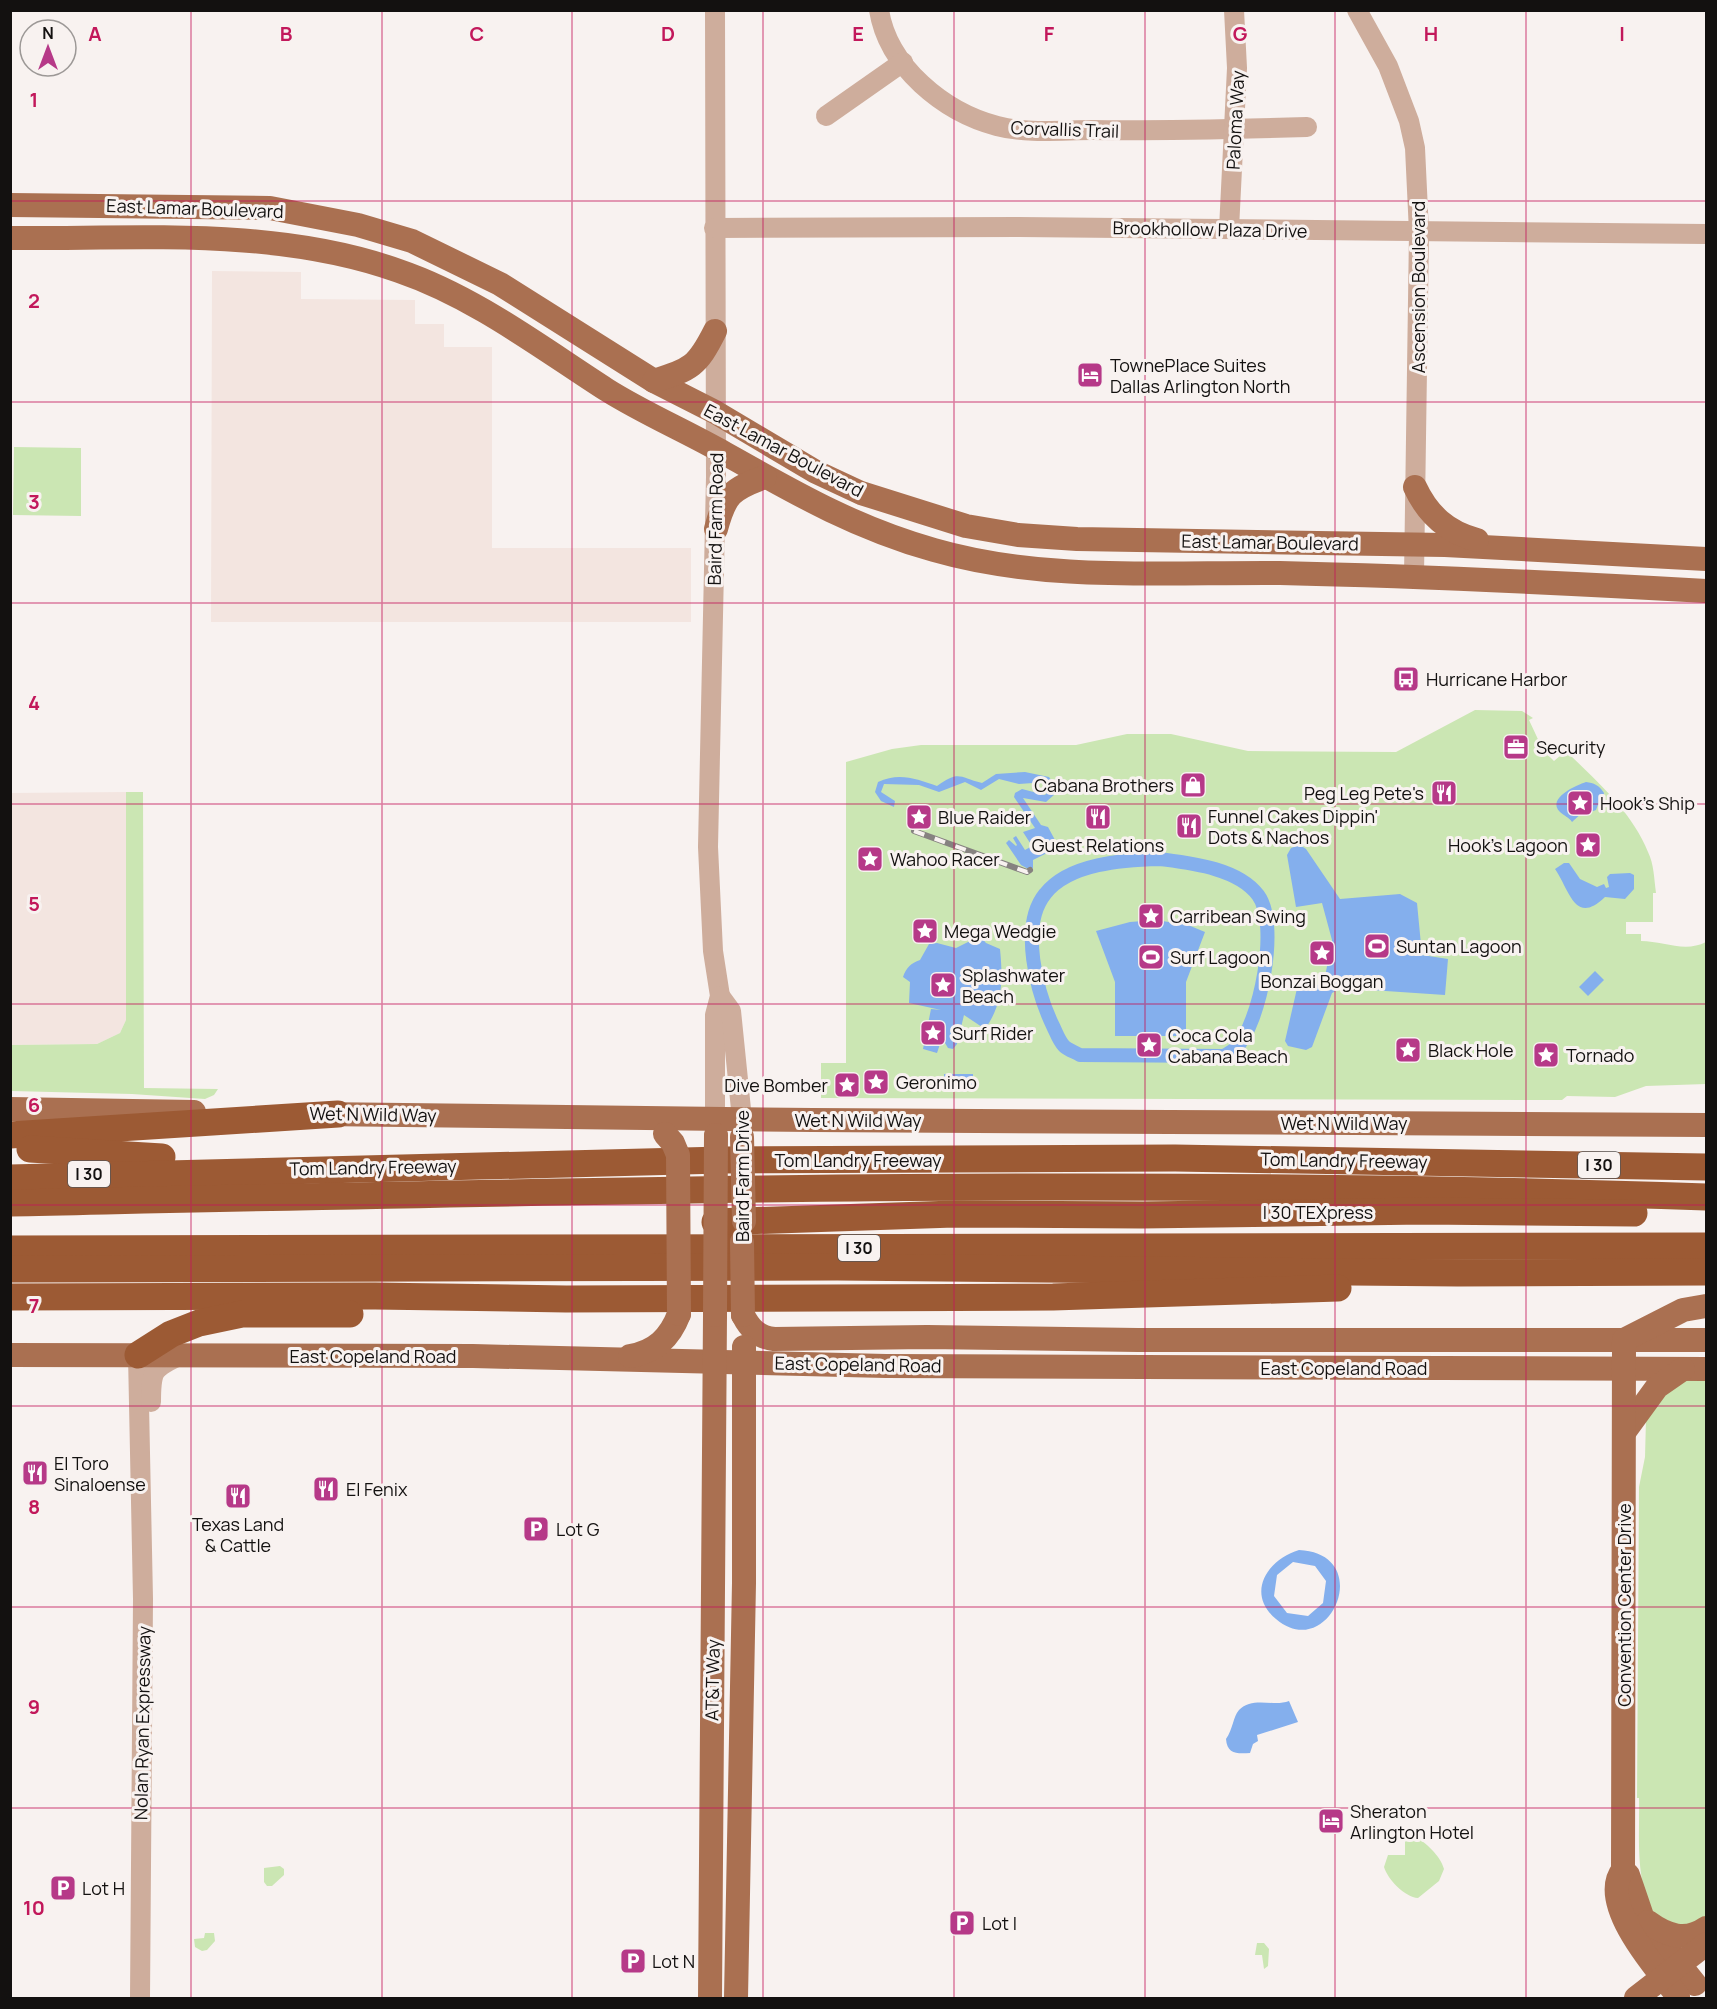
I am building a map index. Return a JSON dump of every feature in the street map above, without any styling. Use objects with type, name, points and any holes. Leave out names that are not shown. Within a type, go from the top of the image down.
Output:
[{"type":"highway","points":[[10,1135],[338,1114]]},
{"type":"highway","points":[[10,1148],[169,1158],[234,1171]]},
{"type":"highway","name":"Tom Landry Freeway","points":[[10,1178],[710,1160],[1175,1158],[1707,1167]]},
{"type":"highway","points":[[10,1203],[644,1189],[1339,1188],[1707,1197]]},
{"type":"highway","name":"I 30 TEXpress","points":[[930,1221],[1423,1211],[1707,1213]]},
{"type":"highway","points":[[729,1232],[881,1229],[930,1221],[1479,1234],[1707,1235]]},
{"type":"highway","name":"I 30","points":[[10,1248],[1707,1246]]},
{"type":"highway","name":"I 30","points":[[10,1269],[837,1267],[1458,1273],[1707,1272]]},
{"type":"highway","points":[[10,1296],[566,1299],[1180,1295],[1405,1285],[1458,1273]]},
{"type":"highway","points":[[138,1355],[171,1334],[242,1314],[402,1313],[470,1310],[566,1299]]},
{"type":"main road","name":"East Lamar Boulevard","points":[[10,205],[270,208],[358,225],[412,241],[500,284],[654,381],[715,412],[816,472],[861,493],[966,526],[1050,538],[1414,544],[1707,559]]},
{"type":"main road","name":"East Lamar Boulevard","points":[[10,238],[238,240],[306,247],[398,270],[441,288],[508,324],[612,393],[820,507],[912,543],[999,564],[1048,570],[1414,576],[1707,591]]},
{"type":"main road","points":[[398,270],[412,241]]},
{"type":"main road","points":[[654,381],[688,370],[706,349],[715,331]]},
{"type":"main road","points":[[716,529],[728,496],[740,486],[765,477]]},
{"type":"main road","points":[[1415,486],[1423,504],[1441,524],[1459,536],[1505,548]]},
{"type":"main road","points":[[1048,570],[1050,538]]},
{"type":"main road","name":"Wet N Wild Way","points":[[10,1109],[608,1117],[742,1128],[1707,1125]]},
{"type":"main road","points":[[608,1117],[645,1125],[665,1134],[673,1143],[678,1155],[679,1314],[672,1332],[657,1346],[641,1354],[613,1359]]},
{"type":"main road","name":"Baird Farm Drive","points":[[716,1127],[729,1232],[743,1315],[745,1361]]},
{"type":"main road","name":"Baird Farm Drive","points":[[714,1361],[715,1315],[729,1232],[742,1128]]},
{"type":"main road","points":[[1624,1340],[1683,1310],[1707,1306]]},
{"type":"main road","name":"East Copeland Road","points":[[743,1315],[750,1328],[759,1335],[774,1339],[1707,1340]]},
{"type":"main road","points":[[967,1338],[967,1366]]},
{"type":"main road","name":"Convention Center Drive","points":[[1624,1340],[1623,1870],[1618,1876],[1616,1888],[1624,1919],[1689,1989]]},
{"type":"main road","name":"East Copeland Road","points":[[10,1355],[613,1359],[967,1366],[1695,1369]]},
{"type":"main road","name":"AT&T Way","points":[[710,1998],[714,1361]]},
{"type":"main road","name":"AT&T Way","points":[[736,1998],[745,1361]]},
{"type":"main road","points":[[1625,1431],[1657,1386],[1695,1369]]},
{"type":"main road","name":"Convention Center Drive","points":[[1623,1870],[1628,1875],[1643,1919],[1671,1970]]},
{"type":"main road","points":[[1643,1919],[1660,1931],[1674,1936],[1696,1935],[1707,1928]]},
{"type":"main road","points":[[1636,1998],[1707,1944]]},
{"type":"street","name":"Baird Farm Road","points":[[708,847],[716,529],[714,10]]},
{"type":"street","name":"Corvallis Trail","points":[[879,10],[884,33],[903,62],[926,89],[947,105],[998,126],[1041,130],[1307,127]]},
{"type":"street","name":"Paloma Way","points":[[1229,229],[1237,68],[1234,10]]},
{"type":"street","name":"Ascension Boulevard","points":[[1357,10],[1388,66],[1409,120],[1415,148],[1419,232],[1414,576]]},
{"type":"street","points":[[826,116],[903,62]]},
{"type":"street","name":"Brookhollow Plaza Drive","points":[[714,228],[1229,229],[1707,234]]},
{"type":"street","name":"Baird Farm Drive","points":[[708,847],[713,951],[720,996],[715,1015],[716,1127]]},
{"type":"street","name":"Baird Farm Drive","points":[[720,996],[731,1011],[742,1128]]},
{"type":"street","name":"Nolan Ryan Expressway","points":[[138,1355],[142,1448],[140,1998]]},
{"type":"street","name":"Nolan Ryan Expressway","points":[[142,1448],[151,1429],[151,1376],[159,1365],[181,1355]]},
{"type":"shaded area","points":[[212,271],[301,272],[301,299],[415,300],[415,324],[444,324],[444,347],[492,347],[492,548],[691,548],[691,622],[211,622]]},
{"type":"shaded area","points":[[126,792],[126,1020],[120,1033],[97,1044],[11,1045],[10,793]]},
{"type":"green space","points":[[14,447],[81,448],[81,516],[13,515]]},
{"type":"green space","points":[[1475,710],[1522,711],[1533,718],[1529,720],[1543,750],[1554,761],[1561,755],[1570,755],[1614,800],[1634,825],[1650,857],[1656,893],[1653,893],[1653,922],[1626,922],[1626,934],[1641,934],[1641,941],[1682,947],[1706,942],[1706,1084],[1646,1086],[1615,1097],[1567,1096],[1562,1100],[821,1098],[821,1063],[846,1063],[846,762],[892,749],[921,745],[1076,745],[1127,734],[1171,734],[1248,751],[1396,752]]},
{"type":"green space","points":[[126,792],[143,792],[144,1088],[218,1089],[214,1095],[205,1099],[132,1094],[11,1091],[11,1045],[97,1044],[120,1033],[126,1020]]},
{"type":"green space","points":[[1706,1377],[1706,1919],[1685,1928],[1655,1915],[1648,1902],[1641,1873],[1639,1798],[1637,1798],[1639,1487],[1645,1457],[1646,1419],[1673,1383]]},
{"type":"green space","points":[[1413,1837],[1432,1850],[1440,1859],[1444,1869],[1439,1881],[1418,1898],[1408,1895],[1398,1887],[1384,1867],[1388,1855],[1405,1855],[1405,1840]]},
{"type":"green space","points":[[280,1866],[284,1869],[284,1875],[272,1886],[267,1886],[264,1882],[264,1868]]},
{"type":"green space","points":[[205,1933],[214,1933],[215,1941],[207,1950],[202,1951],[195,1947],[194,1939],[204,1938]]},
{"type":"green space","points":[[1257,1943],[1264,1943],[1269,1949],[1268,1966],[1264,1969],[1262,1955],[1255,1955]]},
{"type":"water","points":[[1025,772],[1049,777],[1056,787],[1055,794],[1046,802],[1023,798],[1041,825],[1048,827],[1055,840],[1045,847],[1047,853],[1033,860],[1033,868],[1030,870],[1021,865],[1006,843],[1009,840],[1016,846],[1013,838],[1016,836],[1025,850],[1032,846],[1023,832],[1035,828],[1014,797],[1015,793],[1022,789],[1045,795],[1050,789],[1047,782],[1019,784],[999,779],[981,790],[965,782],[939,792],[919,785],[884,784],[881,792],[895,801],[894,807],[881,801],[875,792],[878,782],[893,777],[915,779],[937,786],[955,776],[982,783],[996,774]]},
{"type":"water","points":[[1586,782],[1602,790],[1604,793],[1602,802],[1599,802],[1596,810],[1585,814],[1583,812],[1572,822],[1560,812],[1557,802],[1564,793]]},
{"type":"water","name":"Suntan Lagoon","points":[[1300,845],[1306,849],[1340,899],[1400,894],[1417,903],[1422,955],[1448,959],[1445,995],[1341,988],[1332,993],[1312,1047],[1306,1050],[1288,1046],[1285,1041],[1298,984],[1320,985],[1324,982],[1332,940],[1322,903],[1296,907],[1287,855],[1291,848]]},
{"type":"water","points":[[1564,863],[1569,863],[1580,879],[1597,887],[1604,884],[1606,888],[1609,887],[1607,877],[1610,874],[1630,873],[1634,875],[1634,889],[1625,899],[1605,897],[1595,905],[1587,908],[1580,907],[1574,902],[1555,869]]},
{"type":"water","name":"Surf Lagoon","points":[[1156,920],[1188,925],[1205,932],[1186,982],[1186,1036],[1115,1036],[1115,982],[1096,931],[1130,922]]},
{"type":"water","points":[[980,936],[986,943],[1000,949],[1000,991],[991,1020],[985,1029],[964,1015],[957,1044],[953,1049],[948,1048],[942,1038],[937,1053],[923,1049],[931,1009],[941,1010],[909,1003],[910,982],[903,977],[904,974],[909,966],[920,960],[929,944],[937,943],[956,948]]},
{"type":"water","points":[[1595,971],[1604,980],[1588,996],[1579,987]]},
{"type":"water","points":[[944,1074],[973,1074],[973,1088],[945,1088]]},
{"type":"water","points":[[1299,1550],[1323,1556],[1336,1569],[1340,1585],[1337,1603],[1327,1618],[1313,1628],[1295,1629],[1276,1619],[1262,1599],[1261,1588],[1264,1578],[1278,1561]],"holes":[[[1293,1562],[1315,1566],[1326,1581],[1323,1603],[1308,1616],[1287,1613],[1274,1596],[1277,1575]]]},
{"type":"water","points":[[1289,1701],[1298,1722],[1257,1735],[1258,1741],[1253,1744],[1250,1753],[1237,1753],[1228,1748],[1226,1739],[1237,1713],[1244,1706]]},
{"type":"waterway","points":[[1160,859],[1213,868],[1238,879],[1258,895],[1264,909],[1267,950],[1253,1018],[1245,1036],[1236,1048],[1224,1056],[1080,1055],[1061,1042],[1041,996],[1033,960],[1032,941],[1037,908],[1045,894],[1055,884],[1082,870],[1114,862],[1160,859]]},
{"type":"railway","points":[[914,831],[1027,872],[1030,870]]},
{"type":"place","name":"TownePlace Suites Dallas Arlington North","points":[[1090,375]]},
{"type":"place","name":"Hurricane Harbor","points":[[1406,679]]},
{"type":"place","name":"Security","points":[[1516,747]]},
{"type":"place","name":"Cabana Brothers","points":[[1193,785]]},
{"type":"place","name":"Peg Leg Pete's","points":[[1444,793]]},
{"type":"place","name":"Hook's Ship","points":[[1580,803]]},
{"type":"place","name":"Blue Raider","points":[[919,817]]},
{"type":"place","name":"Guest Relations","points":[[1098,817]]},
{"type":"place","name":"Funnel Cakes Dippin' Dots & Nachos","points":[[1189,826]]},
{"type":"place","name":"Hook's Lagoon","points":[[1588,845]]},
{"type":"place","name":"Wahoo Racer","points":[[870,859]]},
{"type":"place","name":"Carribean Swing","points":[[1151,916]]},
{"type":"place","name":"Mega Wedgie","points":[[925,931]]},
{"type":"place","name":"Suntan Lagoon","points":[[1377,946]]},
{"type":"place","name":"Bonzai Boggan","points":[[1322,953]]},
{"type":"place","name":"Surf Lagoon","points":[[1151,957]]},
{"type":"place","name":"Splashwater Beach","points":[[943,985]]},
{"type":"place","name":"Surf Rider","points":[[933,1033]]},
{"type":"place","name":"Coca Cola Cabana Beach","points":[[1149,1045]]},
{"type":"place","name":"Black Hole","points":[[1408,1050]]},
{"type":"place","name":"Tornado","points":[[1546,1055]]},
{"type":"place","name":"Geronimo","points":[[876,1082]]},
{"type":"place","name":"Dive Bomber","points":[[847,1085]]},
{"type":"place","name":"El Toro Sinaloense","points":[[35,1473]]},
{"type":"place","name":"El Fenix","points":[[326,1489]]},
{"type":"place","name":"Texas Land & Cattle","points":[[238,1496]]},
{"type":"place","name":"Lot G","points":[[536,1529]]},
{"type":"place","name":"Sheraton Arlington Hotel","points":[[1331,1821]]},
{"type":"place","name":"Lot H","points":[[63,1888]]},
{"type":"place","name":"Lot I","points":[[962,1923]]},
{"type":"place","name":"Lot N","points":[[633,1961]]}]
